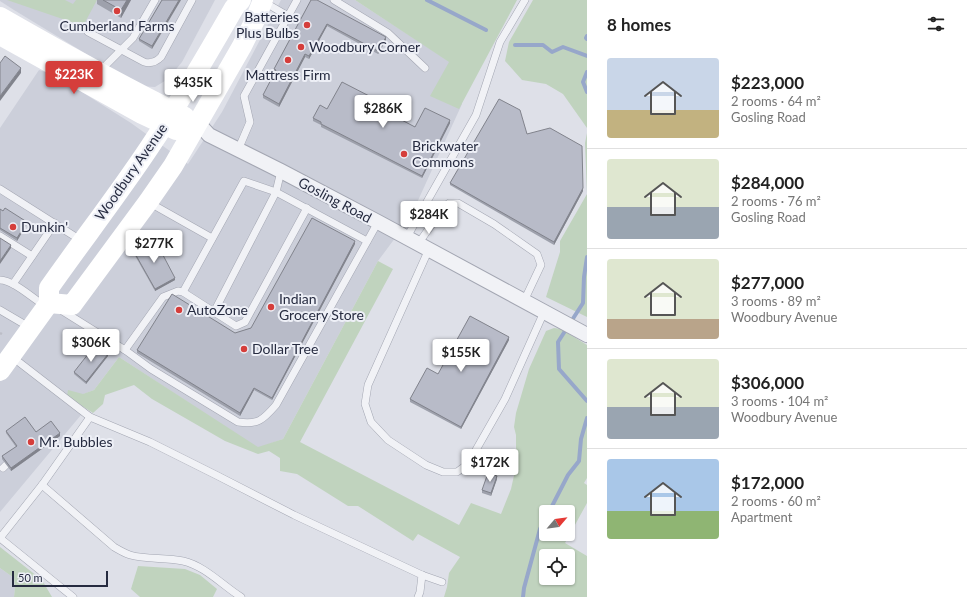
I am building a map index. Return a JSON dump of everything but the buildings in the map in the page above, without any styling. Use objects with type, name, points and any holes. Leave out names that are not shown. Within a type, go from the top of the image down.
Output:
[{"type":"main road","name":"Woodbury Avenue","points":[[4,363],[48,305],[49,288],[130,176],[169,118],[234,8],[241,0]]},
{"type":"main road","name":"Woodbury Avenue","points":[[48,305],[72,305],[199,132],[263,1]]},
{"type":"main road","name":"Gosling Road","points":[[0,17],[99,72],[169,118],[199,132]]},
{"type":"main road","name":"Gosling Road","points":[[0,35],[135,110],[169,118]]},
{"type":"street","name":"Gosling Road","points":[[199,132],[281,171],[582,333]]},
{"type":"lane","points":[[99,72],[133,38],[155,0]]},
{"type":"lane","points":[[88,32],[144,62],[150,63],[157,61],[161,57],[192,0]]},
{"type":"lane","points":[[238,150],[250,122],[244,96],[297,0]]},
{"type":"lane","points":[[334,0],[388,33],[425,68]]},
{"type":"lane","points":[[525,0],[500,42],[476,116],[418,244],[368,385],[365,404],[371,422],[388,440],[426,465],[443,472],[457,472],[468,464],[505,399],[544,312]]},
{"type":"lane","points":[[263,1],[288,16]]},
{"type":"lane","points":[[214,312],[276,192],[281,171]]},
{"type":"lane","points":[[183,292],[244,181],[276,192],[367,241]]},
{"type":"lane","points":[[0,189],[83,241]]},
{"type":"lane","points":[[148,202],[212,238]]},
{"type":"lane","points":[[418,244],[442,210],[449,203],[458,203],[494,224],[537,254],[542,265],[524,301]]},
{"type":"lane","points":[[125,350],[163,297],[178,290],[236,326],[245,322],[307,208]]},
{"type":"lane","points":[[0,280],[13,284],[125,350],[151,369],[238,422],[249,424],[260,421],[276,405],[378,222]]},
{"type":"lane","points":[[13,284],[55,223]]},
{"type":"lane","points":[[0,236],[32,256]]},
{"type":"lane","points":[[0,310],[31,328]]},
{"type":"lane","points":[[4,363],[90,417],[150,442],[294,515],[422,575],[442,582]]},
{"type":"lane","points":[[73,597],[0,538],[42,485],[90,417]]},
{"type":"lane","points":[[42,485],[114,547],[121,551],[139,557],[171,559],[184,561],[195,565],[241,597]]},
{"type":"lane","points":[[418,597],[422,575]]},
{"type":"shaded area","points":[[0,0],[215,0],[182,62],[168,79],[155,87],[139,86]]},
{"type":"shaded area","points":[[281,0],[355,0],[450,62],[462,104],[410,218],[378,261],[283,439],[258,448],[119,357],[94,390],[71,399],[86,409],[0,512],[0,128],[39,70],[55,75],[131,123],[188,164],[222,112]]},
{"type":"shaded area","points":[[0,568],[14,578],[14,597],[0,597]]},
{"type":"green space","points":[[7,0],[65,0],[73,4],[76,0],[97,0],[83,26]]},
{"type":"green space","points":[[355,0],[517,0],[459,109],[430,96],[449,62]]},
{"type":"green space","points":[[533,0],[587,0],[587,128],[563,94],[546,84],[522,80],[505,61],[509,42]]},
{"type":"green space","points":[[587,133],[587,194],[585,143]]},
{"type":"green space","points":[[587,194],[587,317],[546,297],[560,252],[560,241]]},
{"type":"green space","points":[[378,261],[393,269],[300,442],[459,525],[471,503],[501,514],[511,489],[515,471],[516,435],[514,427],[516,413],[529,369],[546,331],[554,328],[561,329],[587,345],[587,478],[584,483],[587,485],[587,503],[575,525],[575,505],[539,505],[539,541],[566,541],[565,543],[587,556],[587,597],[444,597],[449,573],[460,557],[418,534],[413,541],[358,506],[348,506],[297,474],[280,471],[280,458],[269,451],[258,454],[225,441],[152,399],[134,385],[105,395],[103,404],[93,413],[67,396],[68,390],[83,394],[94,390],[119,357],[258,447],[283,439]]},
{"type":"green space","points":[[0,547],[42,580],[52,597],[14,597],[14,578],[0,568]]},
{"type":"green space","points":[[138,566],[185,569],[200,575],[217,589],[213,597],[140,597],[131,589]]},
{"type":"waterway","points":[[427,0],[486,30]]},
{"type":"waterway","points":[[515,45],[543,45],[552,52],[563,47],[587,56]]},
{"type":"waterway","points":[[587,72],[583,82],[587,92]]},
{"type":"waterway","points":[[587,257],[584,277],[583,303],[558,342],[559,369],[587,401]]},
{"type":"waterway","points":[[553,505],[568,475],[579,461],[581,439],[587,418]]},
{"type":"waterway","points":[[523,597],[524,588],[539,533]]},
{"type":"place","name":"Cumberland Farms","points":[[117,11]]},
{"type":"place","name":"Batteries Plus Bulbs","points":[[307,25]]},
{"type":"place","name":"Woodbury Corner","points":[[301,47]]},
{"type":"place","name":"Mattress Firm","points":[[288,60]]},
{"type":"place","name":"Brickwater Commons","points":[[404,154]]},
{"type":"place","name":"Dunkin'","points":[[13,227]]},
{"type":"place","name":"Indian Grocery Store","points":[[271,307]]},
{"type":"place","name":"AutoZone","points":[[179,310]]},
{"type":"place","name":"Dollar Tree","points":[[244,349]]},
{"type":"place","name":"Mr. Bubbles","points":[[31,442]]}]
